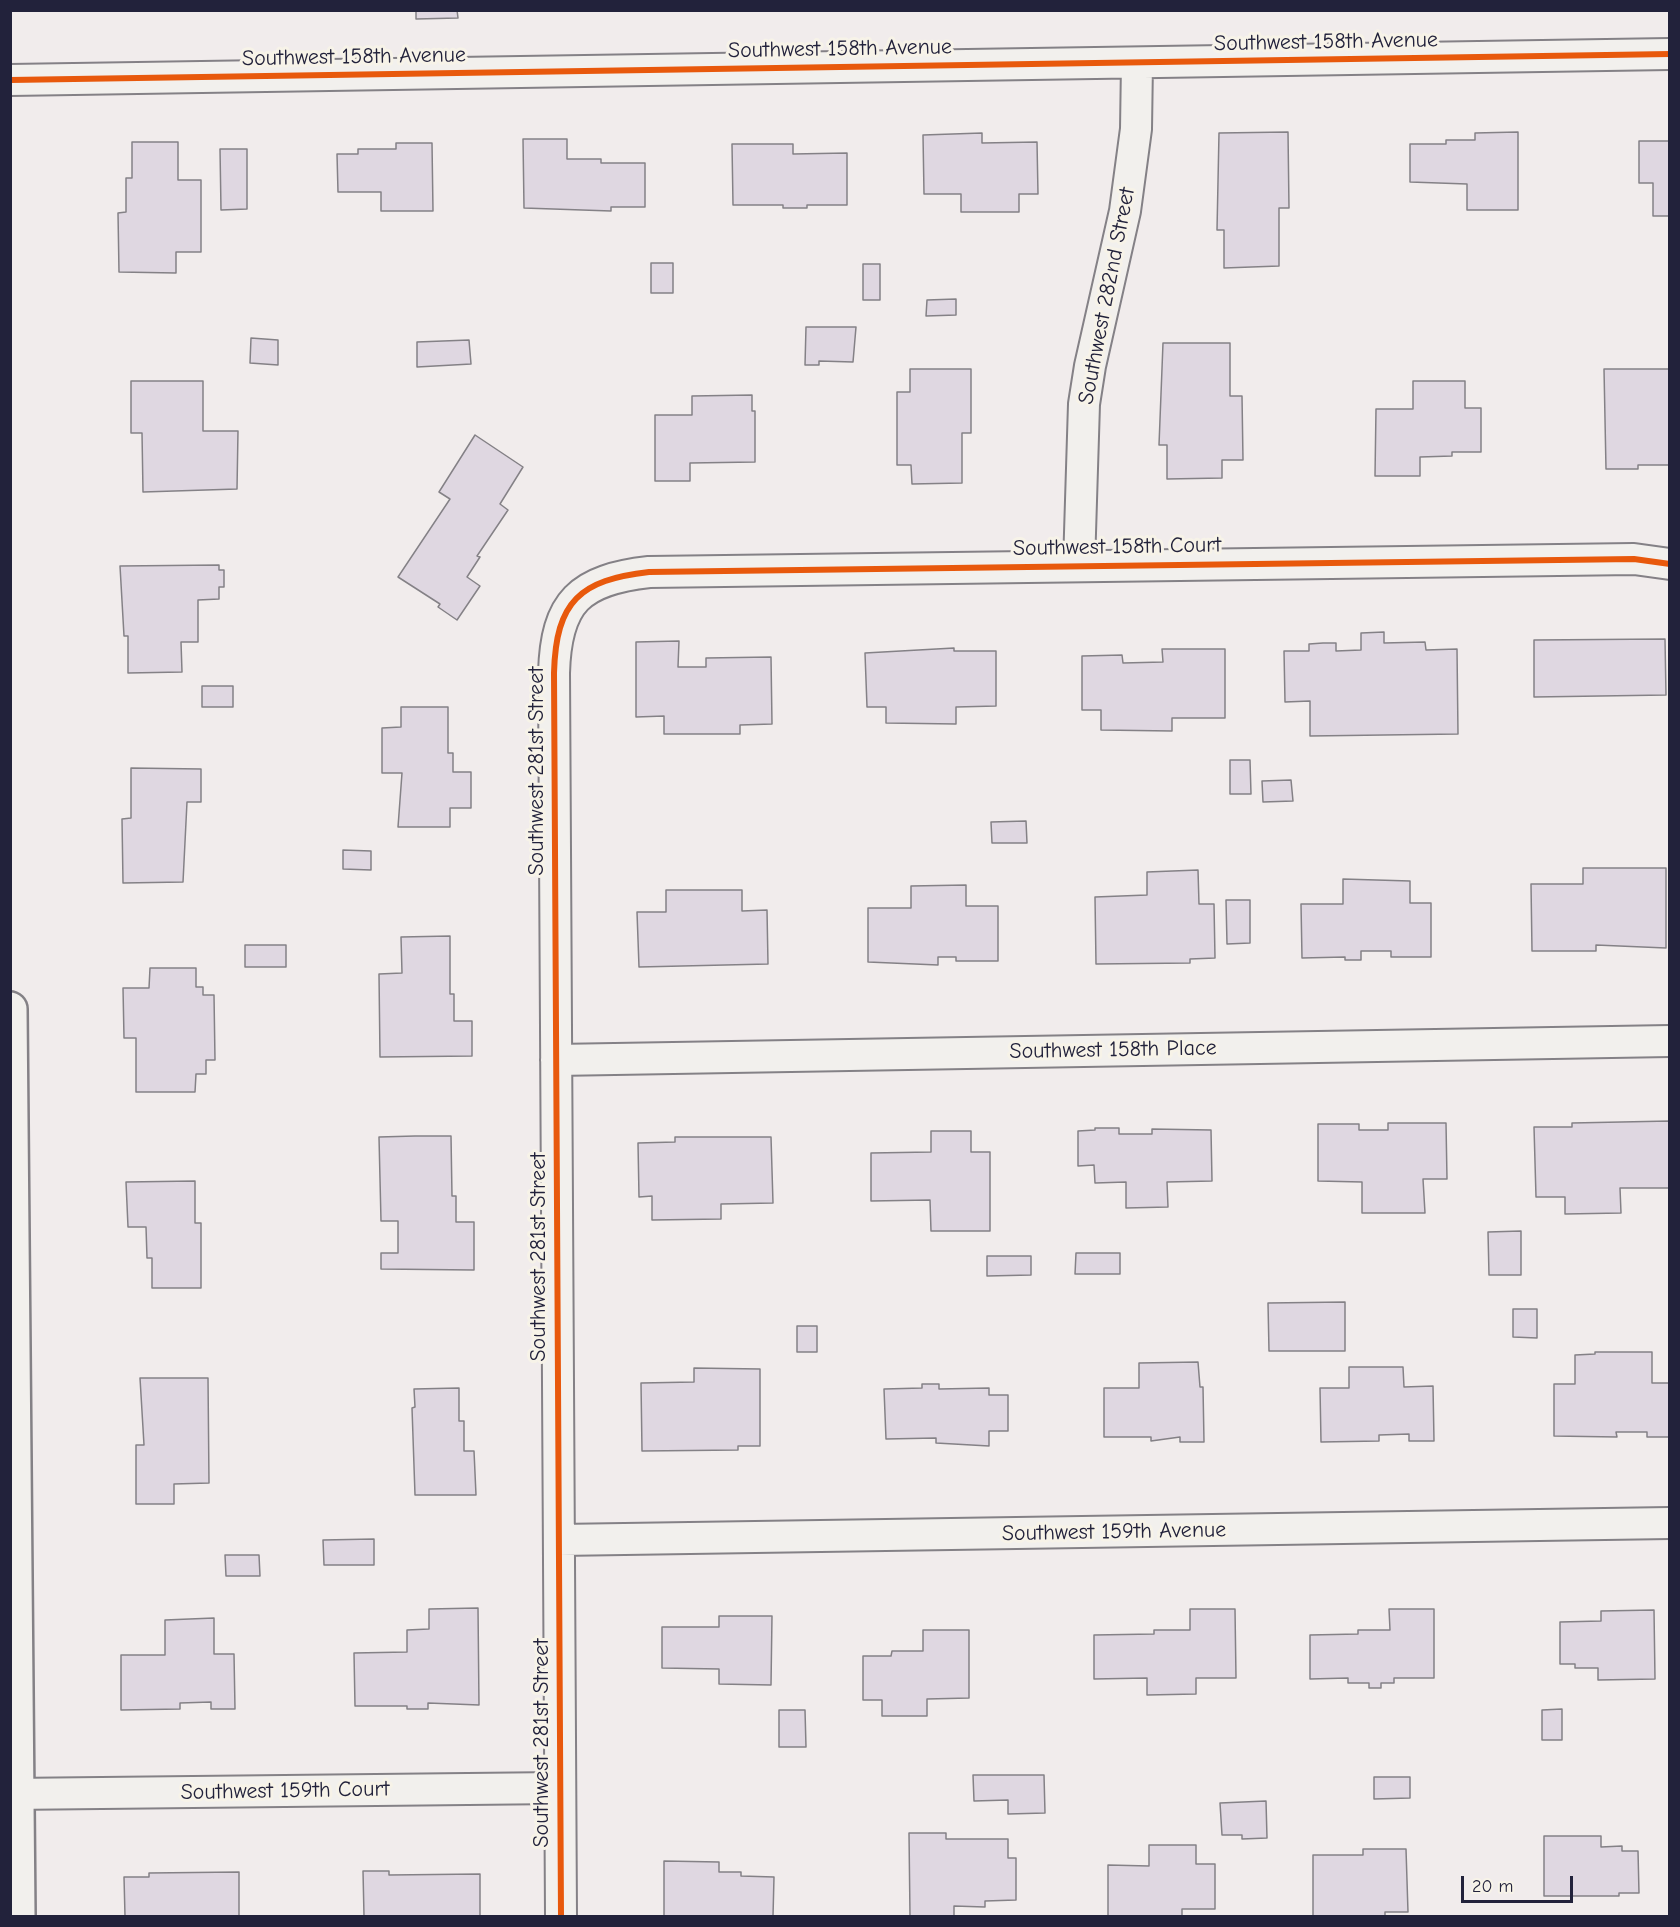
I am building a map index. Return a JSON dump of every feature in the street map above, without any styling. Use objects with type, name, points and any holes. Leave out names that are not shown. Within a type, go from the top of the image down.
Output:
[{"type":"street","name":"Southwest 158th Avenue","points":[[10,80],[1670,54]]},
{"type":"street","name":"Southwest 282nd Street","points":[[1079,565],[1084,404],[1090,366],[1125,211],[1136,129],[1137,63]]},
{"type":"street","name":"Southwest 158th Court","points":[[573,601],[585,590],[602,580],[649,572],[1634,559],[1670,564]]},
{"type":"street","name":"Southwest 281st Street","points":[[561,1917],[554,654],[557,638],[573,601]]},
{"type":"street","points":[[10,1009],[14,1794],[18,1917]]},
{"type":"street","name":"Southwest 158th Place","points":[[556,1060],[1670,1041]]},
{"type":"street","name":"Southwest 159th Avenue","points":[[559,1540],[1670,1523]]},
{"type":"street","name":"Southwest 159th Court","points":[[14,1794],[559,1788]]},
{"type":"building","points":[[416,10],[457,10],[458,18],[416,19]]},
{"type":"building","points":[[1288,132],[1289,208],[1279,208],[1279,266],[1224,268],[1224,230],[1217,230],[1219,133]]},
{"type":"building","points":[[1518,132],[1518,210],[1467,210],[1467,184],[1410,182],[1410,144],[1446,144],[1446,140],[1475,140],[1475,133]]},
{"type":"building","points":[[982,133],[982,143],[1037,142],[1038,194],[1019,194],[1019,212],[961,212],[961,194],[924,194],[923,135]]},
{"type":"building","points":[[523,139],[567,139],[567,159],[601,159],[601,163],[645,163],[645,207],[611,207],[611,211],[524,208]]},
{"type":"building","points":[[1639,141],[1670,141],[1670,216],[1653,216],[1653,183],[1639,183]]},
{"type":"building","points":[[132,142],[178,142],[178,180],[201,180],[201,252],[176,252],[176,273],[119,272],[118,213],[126,212],[126,178],[132,178]]},
{"type":"building","points":[[396,143],[432,143],[433,211],[381,211],[381,192],[338,192],[337,154],[358,154],[358,149],[396,149]]},
{"type":"building","points":[[732,144],[793,144],[793,154],[847,153],[847,205],[807,205],[807,208],[783,208],[783,205],[733,205]]},
{"type":"building","points":[[220,149],[247,149],[247,209],[221,210]]},
{"type":"building","points":[[651,263],[673,263],[673,293],[651,293]]},
{"type":"building","points":[[863,264],[880,264],[880,300],[863,300]]},
{"type":"building","points":[[956,299],[956,315],[926,316],[927,300]]},
{"type":"building","points":[[806,327],[856,327],[853,362],[819,361],[819,365],[805,365]]},
{"type":"building","points":[[251,338],[278,340],[278,365],[250,363]]},
{"type":"building","points":[[469,340],[471,364],[417,367],[417,342]]},
{"type":"building","points":[[1163,343],[1230,343],[1230,396],[1242,396],[1243,460],[1222,460],[1222,478],[1167,479],[1167,445],[1159,445]]},
{"type":"building","points":[[910,369],[971,369],[971,433],[962,433],[962,483],[912,484],[911,465],[897,465],[897,392],[910,392]]},
{"type":"building","points":[[1604,369],[1670,369],[1670,465],[1638,465],[1638,469],[1606,469]]},
{"type":"building","points":[[131,381],[203,381],[203,431],[238,431],[237,489],[143,492],[142,433],[131,433]]},
{"type":"building","points":[[1413,381],[1465,381],[1465,408],[1481,408],[1481,452],[1452,452],[1452,456],[1420,457],[1420,476],[1375,476],[1376,409],[1413,409]]},
{"type":"building","points":[[752,395],[752,411],[755,411],[755,462],[690,463],[690,481],[655,481],[655,415],[692,415],[692,396]]},
{"type":"building","points":[[475,435],[523,467],[500,504],[508,510],[477,556],[480,557],[467,577],[480,586],[457,620],[438,607],[440,604],[398,577],[450,499],[439,492]]},
{"type":"building","points":[[219,565],[219,570],[224,570],[224,587],[219,587],[219,599],[198,600],[198,642],[181,642],[182,672],[128,673],[128,636],[124,636],[120,566]]},
{"type":"building","points":[[1384,632],[1384,643],[1425,642],[1426,650],[1457,649],[1458,734],[1310,736],[1310,701],[1285,702],[1284,651],[1309,651],[1309,644],[1323,643],[1336,643],[1336,651],[1361,650],[1361,633]]},
{"type":"building","points":[[1665,639],[1666,695],[1534,697],[1534,640]]},
{"type":"building","points":[[679,641],[678,667],[706,667],[706,658],[771,657],[772,724],[740,725],[740,734],[664,734],[664,716],[636,717],[636,642]]},
{"type":"building","points":[[954,648],[954,651],[996,651],[996,706],[956,707],[956,724],[886,723],[886,707],[867,707],[865,653]]},
{"type":"building","points":[[1162,649],[1225,649],[1225,718],[1172,718],[1172,731],[1101,730],[1101,710],[1082,710],[1082,656],[1122,655],[1123,663],[1163,662]]},
{"type":"building","points":[[202,686],[233,686],[233,707],[202,707]]},
{"type":"building","points":[[401,707],[448,707],[448,753],[453,753],[453,772],[471,772],[471,808],[450,808],[450,827],[398,827],[402,773],[382,773],[382,728],[401,727]]},
{"type":"building","points":[[1230,760],[1250,760],[1251,794],[1230,794]]},
{"type":"building","points":[[131,768],[201,769],[201,802],[187,802],[183,882],[123,883],[122,819],[131,818]]},
{"type":"building","points":[[1291,780],[1293,801],[1263,802],[1262,781]]},
{"type":"building","points":[[1026,821],[1027,843],[992,843],[991,822]]},
{"type":"building","points":[[343,850],[371,851],[371,870],[343,869]]},
{"type":"building","points":[[1583,868],[1666,868],[1666,948],[1596,945],[1596,951],[1532,951],[1531,884],[1583,884]]},
{"type":"building","points":[[1198,870],[1199,904],[1214,904],[1215,958],[1190,959],[1190,963],[1096,964],[1095,897],[1147,895],[1147,872]]},
{"type":"building","points":[[1343,879],[1410,881],[1410,903],[1431,903],[1431,957],[1391,957],[1391,951],[1361,951],[1361,960],[1345,960],[1345,957],[1302,958],[1301,904],[1343,904]]},
{"type":"building","points":[[966,885],[966,906],[998,906],[998,961],[956,961],[956,957],[938,957],[938,965],[868,962],[868,908],[911,908],[911,886]]},
{"type":"building","points":[[666,890],[742,890],[742,911],[767,910],[768,964],[639,967],[637,912],[666,912]]},
{"type":"building","points":[[1226,900],[1250,900],[1250,943],[1227,944]]},
{"type":"building","points":[[450,936],[450,994],[454,994],[454,1021],[472,1021],[472,1056],[380,1057],[379,974],[402,973],[401,937]]},
{"type":"building","points":[[245,945],[286,945],[286,967],[245,967]]},
{"type":"building","points":[[150,968],[196,968],[196,987],[203,987],[203,995],[214,995],[215,1060],[206,1060],[206,1074],[196,1074],[195,1092],[136,1092],[136,1038],[124,1038],[123,988],[149,988]]},
{"type":"building","points":[[1670,1121],[1670,1188],[1620,1188],[1621,1213],[1565,1214],[1565,1197],[1536,1197],[1534,1127],[1572,1127],[1572,1123]]},
{"type":"building","points":[[1388,1123],[1446,1123],[1447,1179],[1423,1179],[1425,1213],[1362,1213],[1362,1182],[1318,1181],[1318,1124],[1359,1124],[1359,1130],[1388,1130]]},
{"type":"building","points":[[1095,1128],[1119,1128],[1119,1134],[1152,1134],[1152,1129],[1211,1130],[1212,1181],[1167,1182],[1168,1207],[1126,1208],[1126,1182],[1095,1183],[1094,1165],[1078,1166],[1078,1131],[1095,1130]]},
{"type":"building","points":[[931,1131],[971,1131],[971,1152],[990,1152],[990,1231],[931,1231],[930,1200],[871,1201],[871,1153],[931,1152]]},
{"type":"building","points":[[451,1136],[452,1196],[456,1196],[456,1222],[474,1222],[474,1270],[381,1269],[381,1253],[398,1253],[398,1221],[381,1221],[379,1137]]},
{"type":"building","points":[[675,1137],[771,1137],[773,1203],[721,1204],[721,1219],[652,1220],[652,1196],[639,1197],[638,1143],[675,1142]]},
{"type":"building","points":[[195,1181],[195,1223],[201,1223],[201,1288],[152,1288],[152,1258],[147,1258],[146,1227],[128,1227],[126,1182]]},
{"type":"building","points":[[1521,1231],[1521,1275],[1489,1275],[1488,1232]]},
{"type":"building","points":[[1076,1253],[1120,1253],[1120,1274],[1075,1274]]},
{"type":"building","points":[[987,1256],[1031,1256],[1031,1275],[987,1276]]},
{"type":"building","points":[[1345,1302],[1345,1351],[1269,1351],[1268,1303]]},
{"type":"building","points":[[1513,1309],[1537,1309],[1537,1338],[1513,1337]]},
{"type":"building","points":[[797,1326],[817,1326],[817,1352],[797,1352]]},
{"type":"building","points":[[1595,1352],[1652,1352],[1652,1383],[1670,1383],[1670,1437],[1647,1437],[1647,1432],[1616,1432],[1617,1437],[1554,1436],[1554,1384],[1575,1384],[1575,1355],[1595,1354]]},
{"type":"building","points":[[1198,1362],[1200,1387],[1203,1387],[1204,1442],[1180,1442],[1180,1437],[1151,1441],[1151,1437],[1104,1437],[1104,1388],[1139,1388],[1139,1363]]},
{"type":"building","points":[[1349,1367],[1403,1367],[1404,1387],[1433,1386],[1434,1441],[1409,1441],[1409,1434],[1379,1435],[1379,1441],[1321,1442],[1320,1388],[1349,1388]]},
{"type":"building","points":[[694,1368],[760,1369],[760,1446],[738,1446],[738,1450],[642,1451],[641,1383],[694,1382]]},
{"type":"building","points":[[140,1378],[208,1378],[209,1483],[174,1484],[174,1504],[136,1504],[136,1445],[144,1445]]},
{"type":"building","points":[[922,1384],[939,1384],[939,1389],[989,1388],[989,1395],[1008,1395],[1008,1431],[989,1431],[989,1446],[936,1443],[936,1438],[886,1439],[884,1389],[922,1388]]},
{"type":"building","points":[[459,1388],[459,1421],[464,1421],[464,1451],[474,1451],[476,1495],[415,1495],[412,1408],[415,1407],[414,1389]]},
{"type":"building","points":[[374,1539],[374,1565],[324,1565],[323,1540]]},
{"type":"building","points":[[225,1555],[259,1555],[260,1576],[226,1576]]},
{"type":"building","points":[[478,1608],[479,1705],[428,1703],[428,1709],[407,1709],[407,1706],[355,1706],[354,1653],[407,1652],[407,1630],[429,1629],[429,1609]]},
{"type":"building","points":[[1190,1609],[1235,1609],[1236,1678],[1196,1678],[1196,1694],[1147,1695],[1147,1678],[1094,1679],[1094,1635],[1154,1634],[1154,1630],[1190,1630]]},
{"type":"building","points":[[1389,1609],[1434,1609],[1434,1678],[1394,1678],[1394,1683],[1381,1683],[1381,1688],[1369,1688],[1369,1683],[1348,1683],[1348,1678],[1310,1679],[1310,1635],[1358,1634],[1358,1630],[1390,1630]]},
{"type":"building","points":[[1654,1610],[1655,1679],[1598,1680],[1598,1668],[1575,1668],[1575,1664],[1560,1664],[1560,1622],[1601,1621],[1601,1611]]},
{"type":"building","points":[[719,1616],[772,1616],[771,1685],[719,1684],[719,1669],[662,1668],[662,1627],[719,1627]]},
{"type":"building","points":[[214,1618],[214,1654],[234,1654],[235,1709],[211,1709],[211,1702],[180,1703],[180,1709],[121,1710],[121,1655],[165,1655],[165,1620]]},
{"type":"building","points":[[923,1630],[969,1630],[969,1698],[927,1699],[927,1716],[882,1716],[882,1700],[863,1700],[863,1656],[891,1656],[892,1651],[923,1651]]},
{"type":"building","points":[[1562,1709],[1562,1740],[1542,1740],[1542,1710]]},
{"type":"building","points":[[779,1710],[805,1710],[806,1747],[779,1747]]},
{"type":"building","points":[[973,1775],[1044,1775],[1045,1813],[1008,1814],[1008,1800],[974,1801]]},
{"type":"building","points":[[1374,1777],[1410,1777],[1410,1798],[1374,1799]]},
{"type":"building","points":[[1266,1801],[1267,1838],[1242,1839],[1242,1835],[1222,1835],[1220,1803]]},
{"type":"building","points":[[909,1833],[946,1833],[946,1839],[1008,1839],[1008,1858],[1016,1858],[1016,1900],[985,1901],[985,1907],[954,1906],[954,1916],[910,1916]]},
{"type":"building","points":[[1544,1836],[1601,1836],[1601,1847],[1622,1846],[1622,1851],[1638,1851],[1639,1893],[1619,1893],[1619,1896],[1544,1896]]},
{"type":"building","points":[[1149,1845],[1196,1845],[1196,1864],[1215,1864],[1215,1909],[1182,1909],[1182,1916],[1108,1916],[1108,1865],[1149,1866]]},
{"type":"building","points":[[1363,1849],[1406,1849],[1408,1912],[1385,1912],[1385,1916],[1313,1916],[1313,1855],[1363,1855]]},
{"type":"building","points":[[664,1861],[719,1862],[719,1872],[741,1872],[741,1876],[774,1877],[773,1916],[664,1916]]},
{"type":"building","points":[[363,1871],[389,1871],[389,1875],[480,1874],[480,1916],[364,1916]]},
{"type":"building","points":[[239,1872],[239,1916],[125,1916],[124,1877],[149,1877],[149,1873]]},
{"type":"cycle path","points":[[10,80],[1670,54]]},
{"type":"cycle path","points":[[561,1916],[554,673],[560,628],[576,599],[589,588],[605,581],[649,572],[1634,559],[1670,564]]}]
